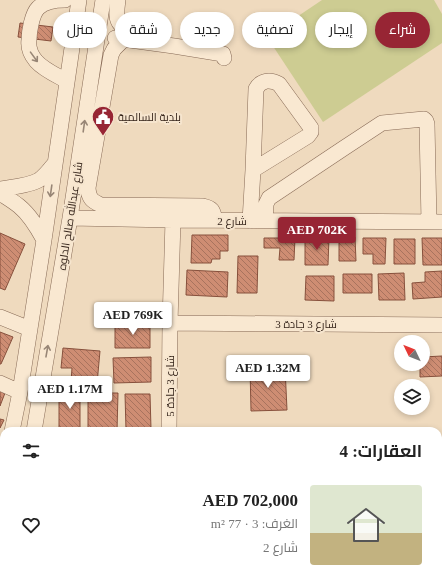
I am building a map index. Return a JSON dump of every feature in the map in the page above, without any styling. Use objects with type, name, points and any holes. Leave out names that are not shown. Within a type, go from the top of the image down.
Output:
[{"type":"street","points":[[65,0],[46,2],[37,8],[33,18],[28,41],[30,52],[35,60],[52,74],[67,81]]},
{"type":"street","name":"شارع عبدالله صالح الدلوه","points":[[13,427],[20,392],[44,240],[79,0]]},
{"type":"street","name":"شارع عبدالله صالح الدلوه","points":[[35,427],[70,218],[103,0]]},
{"type":"street","points":[[116,12],[118,0]]},
{"type":"street","points":[[95,50],[109,40],[115,39]]},
{"type":"street","points":[[172,46],[224,54],[224,58]]},
{"type":"street","points":[[115,47],[111,55],[88,188],[89,195],[93,201],[101,205],[209,207],[213,211],[215,220]]},
{"type":"street","points":[[253,170],[308,136],[311,132],[311,128],[279,84],[272,81],[262,82],[256,89],[253,170],[258,221]]},
{"type":"street","points":[[258,221],[269,198],[382,123],[424,119],[427,124],[436,222]]},
{"type":"street","points":[[80,151],[85,145],[96,145]]},
{"type":"street","points":[[0,189],[17,187],[38,181],[55,164]]},
{"type":"street","points":[[0,193],[19,206],[36,225],[44,240]]},
{"type":"street","name":"شارع 2","points":[[70,218],[436,222]]},
{"type":"street","name":"شارع 3 جادة 5","points":[[169,427],[173,220]]},
{"type":"street","points":[[0,317],[30,329]]},
{"type":"street","name":"شارع 3 جادة 3","points":[[170,323],[442,325]]},
{"type":"street","points":[[0,383],[20,392]]},
{"type":"shaded area","points":[[322,0],[434,0],[442,14],[442,43],[323,122],[274,48],[307,48],[307,12],[304,12]]},
{"type":"building","points":[[20,23],[53,27],[51,41],[18,37]]},
{"type":"building","points":[[0,233],[25,244],[5,290],[0,288]]},
{"type":"building","points":[[192,235],[228,235],[228,251],[220,251],[220,259],[212,259],[211,263],[191,263]]},
{"type":"building","points":[[305,237],[329,237],[328,265],[305,265]]},
{"type":"building","points":[[339,237],[355,237],[356,261],[339,261]]},
{"type":"building","points":[[264,238],[295,238],[294,260],[279,260],[280,248],[264,248]]},
{"type":"building","points":[[363,238],[386,238],[385,264],[373,264],[373,254],[363,254]]},
{"type":"building","points":[[422,238],[442,238],[442,265],[423,265]]},
{"type":"building","points":[[394,239],[415,239],[415,264],[394,264]]},
{"type":"building","points":[[238,256],[258,256],[257,293],[237,293]]},
{"type":"building","points":[[187,270],[228,272],[227,297],[186,295]]},
{"type":"building","points":[[442,271],[442,297],[413,299],[412,283],[425,282],[425,272]]},
{"type":"building","points":[[404,273],[405,300],[379,300],[378,274]]},
{"type":"building","points":[[343,274],[372,274],[372,293],[343,293]]},
{"type":"building","points":[[306,276],[334,276],[334,301],[305,300]]},
{"type":"building","points":[[150,323],[150,348],[115,348],[115,324]]},
{"type":"building","points":[[0,332],[13,337],[1,364],[0,364]]},
{"type":"building","points":[[63,348],[100,351],[97,384],[71,382],[72,368],[61,368]]},
{"type":"building","points":[[442,356],[442,376],[420,377],[420,371],[430,371],[430,357]]},
{"type":"building","points":[[151,357],[151,382],[114,383],[113,358]]},
{"type":"building","points":[[285,367],[287,410],[251,411],[250,368]]},
{"type":"building","points":[[0,391],[5,393],[0,406]]},
{"type":"building","points":[[59,393],[80,393],[80,427],[59,427]]},
{"type":"building","points":[[88,393],[118,393],[117,427],[88,427]]},
{"type":"building","points":[[125,394],[150,394],[151,427],[126,427]]},
{"type":"building","points":[[0,419],[4,420],[0,427]]},
{"type":"place","name":"بلدية السالمية","points":[[103,136]]}]
